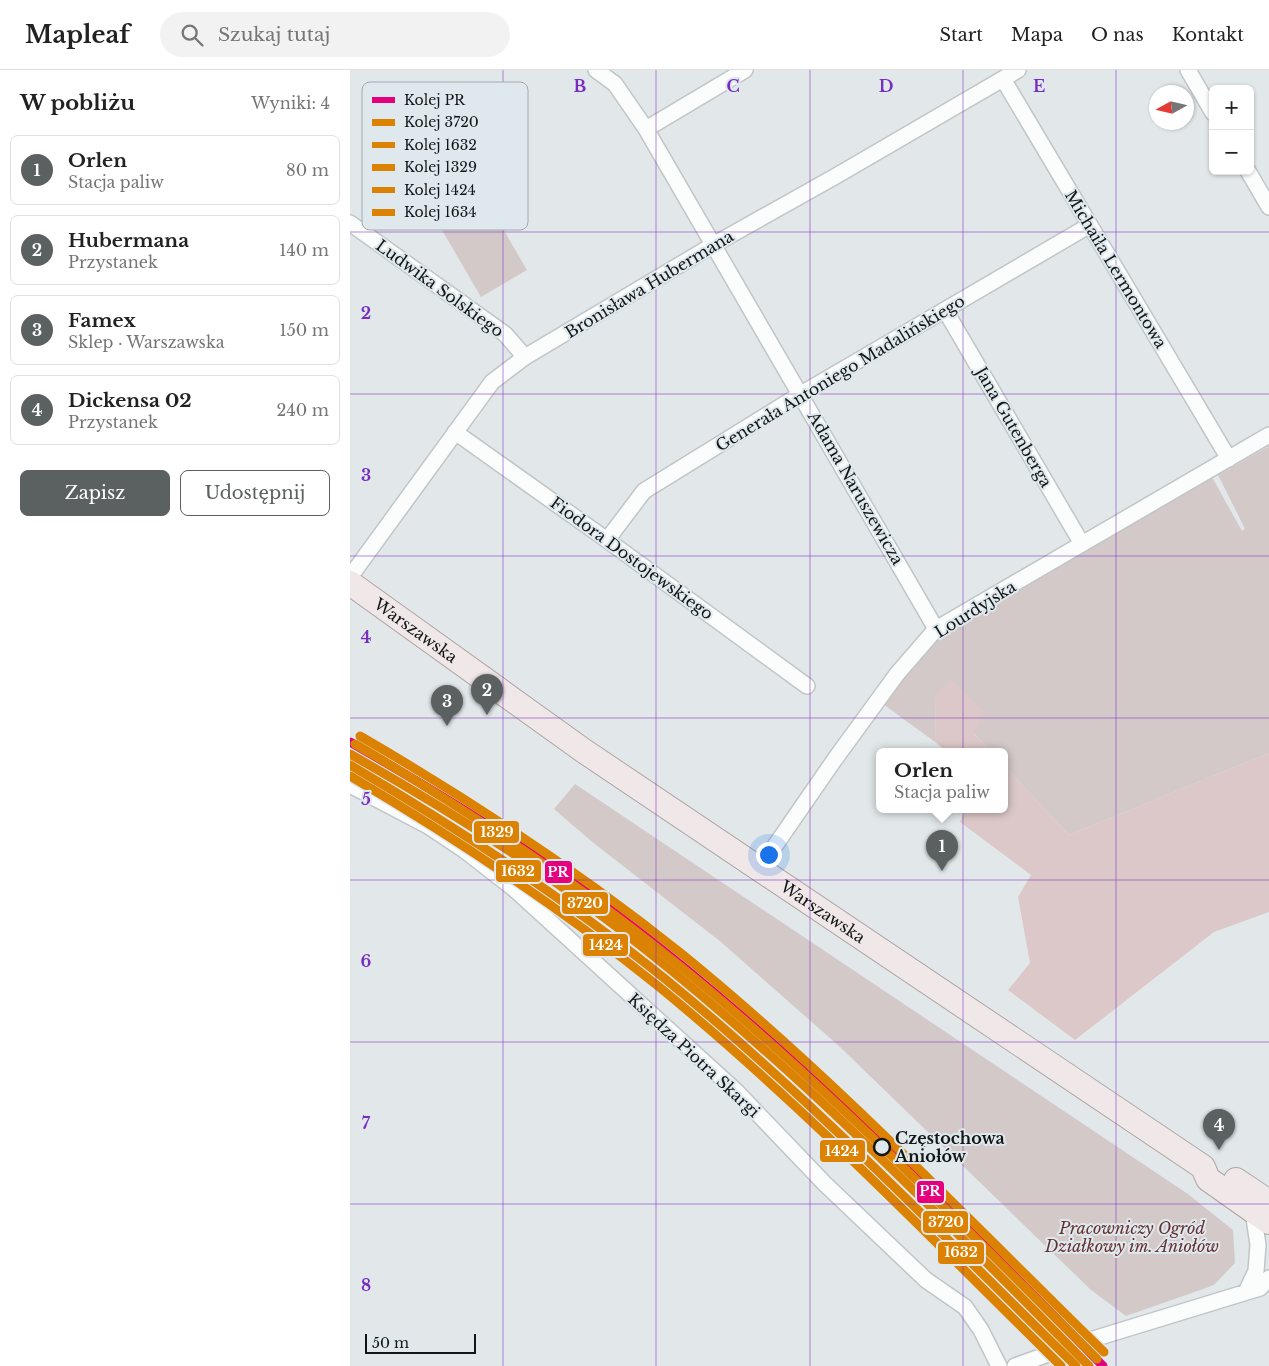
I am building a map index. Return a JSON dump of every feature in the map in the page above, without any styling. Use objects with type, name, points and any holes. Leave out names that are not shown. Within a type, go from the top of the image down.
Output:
[{"type":"main road","name":"Warszawska","points":[[350,583],[584,751],[1203,1167],[1208,1179],[1264,1212]]},
{"type":"street","name":"Adama Naruszewicza","points":[[596,70],[615,84],[646,129],[936,629]]},
{"type":"street","points":[[646,129],[745,70]]},
{"type":"street","name":"Bronisława Hubermana","points":[[350,577],[492,382],[525,357],[713,245],[1018,70]]},
{"type":"street","points":[[1188,70],[1209,106]]},
{"type":"street","name":"Michaiła Lermontowa","points":[[1003,79],[1229,459]]},
{"type":"street","points":[[1250,175],[1269,207]]},
{"type":"street","name":"Ludwika Solskiego","points":[[350,223],[505,334],[525,357]]},
{"type":"street","name":"Generała Antoniego Madalińskiego","points":[[607,540],[644,491],[801,394],[1090,225]]},
{"type":"street","name":"Jana Gutenberga","points":[[945,310],[1082,544]]},
{"type":"street","name":"Fiodora Dostojewskiego","points":[[455,432],[807,686]]},
{"type":"street","name":"Lourdyjska","points":[[759,869],[835,759],[897,674],[936,629],[1269,435]]},
{"type":"street","name":"Księdza Piotra Skargi","points":[[350,785],[428,826],[464,850],[513,888],[736,1091],[825,1184],[926,1280],[965,1307],[981,1330],[999,1366]]},
{"type":"street","points":[[1090,1340],[1261,1287],[1256,1270],[1264,1212]]},
{"type":"street","points":[[1019,1365],[1062,1349]]},
{"type":"green space","points":[[442,230],[504,230],[527,270],[481,297]]},
{"type":"green space","points":[[1269,446],[1269,753],[1069,835],[1008,770],[1008,748],[987,748],[936,693],[935,742],[883,704],[923,653],[942,636],[1212,477],[1242,531],[1245,529],[1218,475]]},
{"type":"green space","name":"Pracowniczy Ogród Działkowy im. Aniołów","points":[[575,784],[1188,1194],[1233,1230],[1235,1263],[1215,1284],[1209,1287],[1126,1316],[1091,1290],[840,1047],[721,942],[591,841],[554,809]]},
{"type":"shaded area","points":[[951,680],[985,712],[974,734],[987,748],[942,748],[935,742],[936,693]]},
{"type":"shaded area","points":[[1269,753],[1269,912],[1214,932],[1075,1040],[1008,990],[1030,963],[1018,897],[1031,875],[960,822],[964,813],[1008,813],[1008,770],[1069,835]]},
{"type":"rail line","name":"1634","points":[[360,736],[443,786],[525,839],[605,895],[682,954],[738,1001],[845,1098],[1104,1352]]},
{"type":"rail line","name":"PR","points":[[350,742],[455,804],[524,848],[623,919],[687,970],[750,1023],[871,1134],[1103,1366]]},
{"type":"rail line","name":"1329","points":[[355,744],[520,847],[560,875],[638,933],[732,1009],[839,1106],[1097,1359]]},
{"type":"rail line","name":"3720","points":[[350,754],[419,794],[520,858],[586,904],[681,978],[742,1030],[861,1139],[976,1251],[1089,1366]]},
{"type":"rail line","name":"1632","points":[[350,765],[471,839],[550,892],[664,978],[718,1023],[823,1118],[1076,1366]]},
{"type":"rail line","name":"1424","points":[[350,776],[430,824],[508,875],[584,929],[658,986],[814,1124],[1061,1366]]},
{"type":"place","name":"Hubermana","points":[[487,715]]},
{"type":"place","name":"Famex","points":[[447,726]]},
{"type":"place","name":"Orlen","points":[[942,871]]},
{"type":"place","name":"Częstochowa Aniołów","points":[[882,1147]]},
{"type":"place","name":"Dickensa 02","points":[[1219,1150]]}]
